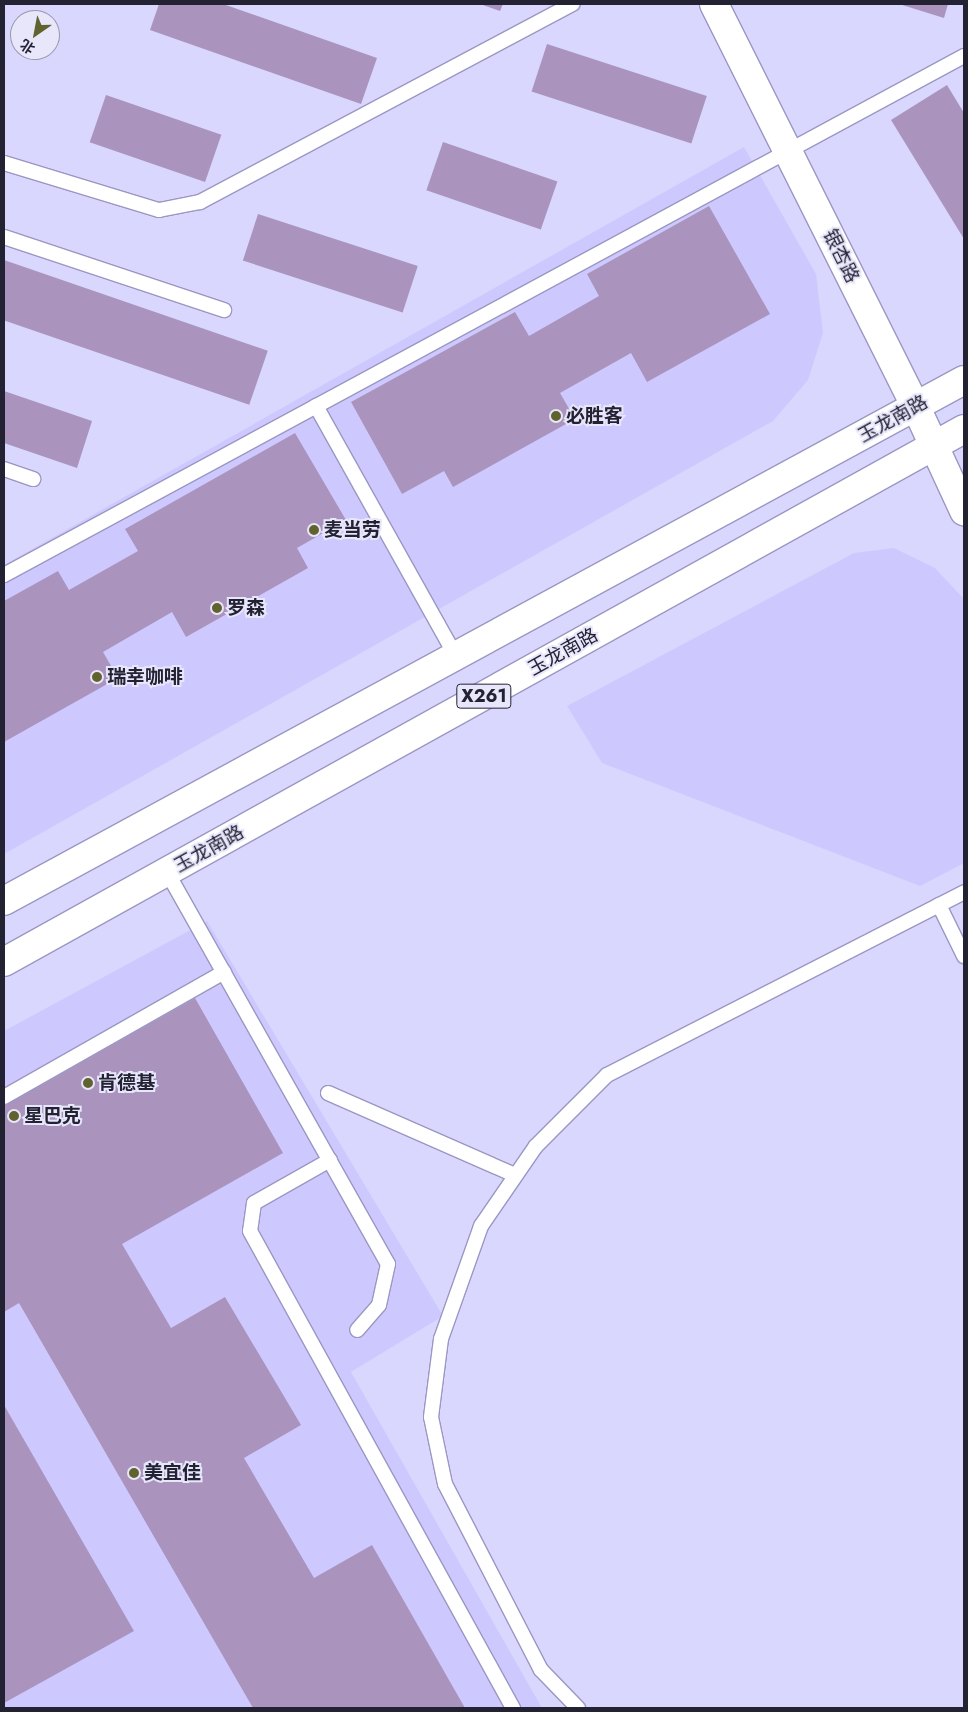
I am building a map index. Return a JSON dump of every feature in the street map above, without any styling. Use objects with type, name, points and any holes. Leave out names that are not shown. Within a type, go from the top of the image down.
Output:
[{"type":"main road","name":"银杏路","points":[[714,4],[916,407],[964,511]]},
{"type":"main road","name":"玉龙南路","points":[[5,897],[456,656],[964,380]]},
{"type":"main road","name":"玉龙南路","points":[[4,962],[964,429]]},
{"type":"lane","points":[[4,163],[159,210],[200,202],[573,4]]},
{"type":"lane","points":[[4,575],[964,56]]},
{"type":"lane","points":[[4,237],[224,310]]},
{"type":"lane","points":[[316,406],[456,656]]},
{"type":"lane","points":[[4,469],[32,479]]},
{"type":"lane","points":[[167,872],[388,1264],[379,1305],[357,1330]]},
{"type":"lane","points":[[578,1708],[541,1670],[445,1484],[431,1417],[444,1330],[482,1226],[536,1146],[607,1075],[964,892]]},
{"type":"lane","points":[[939,905],[964,956]]},
{"type":"lane","points":[[4,1097],[224,972]]},
{"type":"lane","points":[[328,1093],[515,1175]]},
{"type":"lane","points":[[330,1160],[254,1202],[250,1231],[513,1708]]},
{"type":"shaded area","points":[[744,147],[816,274],[823,333],[808,380],[773,421],[4,854],[4,565]]},
{"type":"shaded area","points":[[894,548],[935,568],[964,599],[964,863],[920,886],[602,763],[567,706],[854,553]]},
{"type":"shaded area","points":[[207,921],[443,1316],[351,1372],[542,1708],[4,1708],[4,1031]]},
{"type":"building","points":[[159,4],[223,4],[377,58],[361,104],[150,30]]},
{"type":"building","points":[[480,4],[503,4],[500,11]]},
{"type":"building","points":[[899,4],[948,4],[944,18]]},
{"type":"building","points":[[547,44],[707,96],[691,143],[532,92]]},
{"type":"building","points":[[947,85],[964,113],[964,239],[891,120]]},
{"type":"building","points":[[106,95],[221,135],[205,182],[90,142]]},
{"type":"building","points":[[443,142],[557,181],[541,230],[426,190]]},
{"type":"building","points":[[709,206],[770,314],[647,382],[631,353],[560,393],[575,419],[453,487],[444,471],[402,494],[351,402],[515,312],[529,336],[599,296],[587,274]]},
{"type":"building","points":[[258,214],[418,266],[403,313],[243,261]]},
{"type":"building","points":[[4,260],[268,351],[249,405],[4,320]]},
{"type":"building","points":[[4,391],[92,421],[77,468],[4,443]]},
{"type":"building","points":[[295,433],[346,520],[297,548],[308,568],[186,637],[172,612],[103,652],[118,678],[4,742],[4,601],[58,571],[69,590],[138,551],[125,529]]},
{"type":"building","points":[[195,998],[283,1153],[122,1244],[171,1328],[225,1297],[301,1425],[244,1458],[314,1578],[372,1545],[465,1708],[253,1708],[19,1303],[4,1312],[4,1106]]},
{"type":"building","points":[[4,1405],[134,1631],[4,1703]]},
{"type":"place","name":"必胜客","points":[[556,416]]},
{"type":"place","name":"麦当劳","points":[[314,530]]},
{"type":"place","name":"罗森","points":[[217,608]]},
{"type":"place","name":"瑞幸咖啡","points":[[97,677]]},
{"type":"place","name":"肯德基","points":[[88,1083]]},
{"type":"place","name":"星巴克","points":[[14,1116]]},
{"type":"place","name":"美宜佳","points":[[134,1473]]}]
